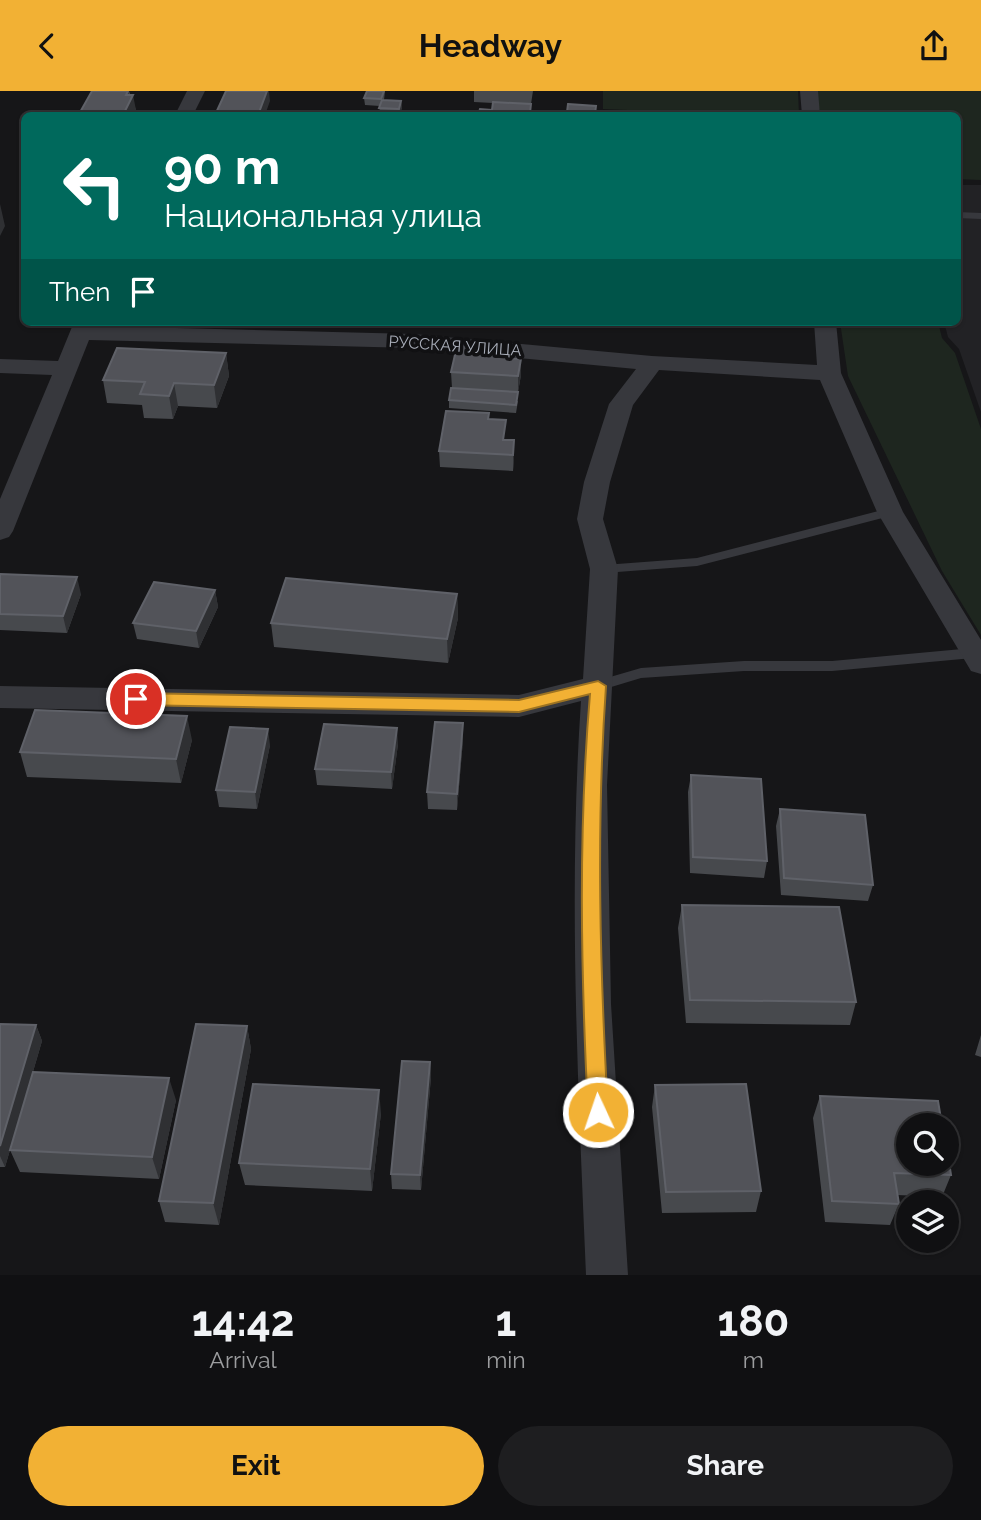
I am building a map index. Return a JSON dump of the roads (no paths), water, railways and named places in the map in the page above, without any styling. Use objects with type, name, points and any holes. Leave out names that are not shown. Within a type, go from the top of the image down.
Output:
[{"type":"street","points":[[186,112],[196,91]]},
{"type":"street","points":[[809,91],[811,112]]},
{"type":"street","points":[[825,326],[829,373],[890,512],[977,659]]},
{"type":"street","points":[[0,531],[82,327]]},
{"type":"street","name":"РУССКАЯ УЛИЦА","points":[[82,327],[413,341],[652,363],[829,373]]},
{"type":"street","points":[[607,1275],[593,1004],[591,785],[604,569],[590,519],[597,482],[621,404],[652,363]]},
{"type":"street","points":[[0,366],[66,367]]},
{"type":"street","points":[[0,697],[519,706],[598,686]]},
{"type":"lane","points":[[961,215],[981,216]]},
{"type":"lane","points":[[604,569],[697,562],[890,512]]},
{"type":"lane","points":[[598,686],[641,673],[744,666],[832,666],[977,659]]}]
